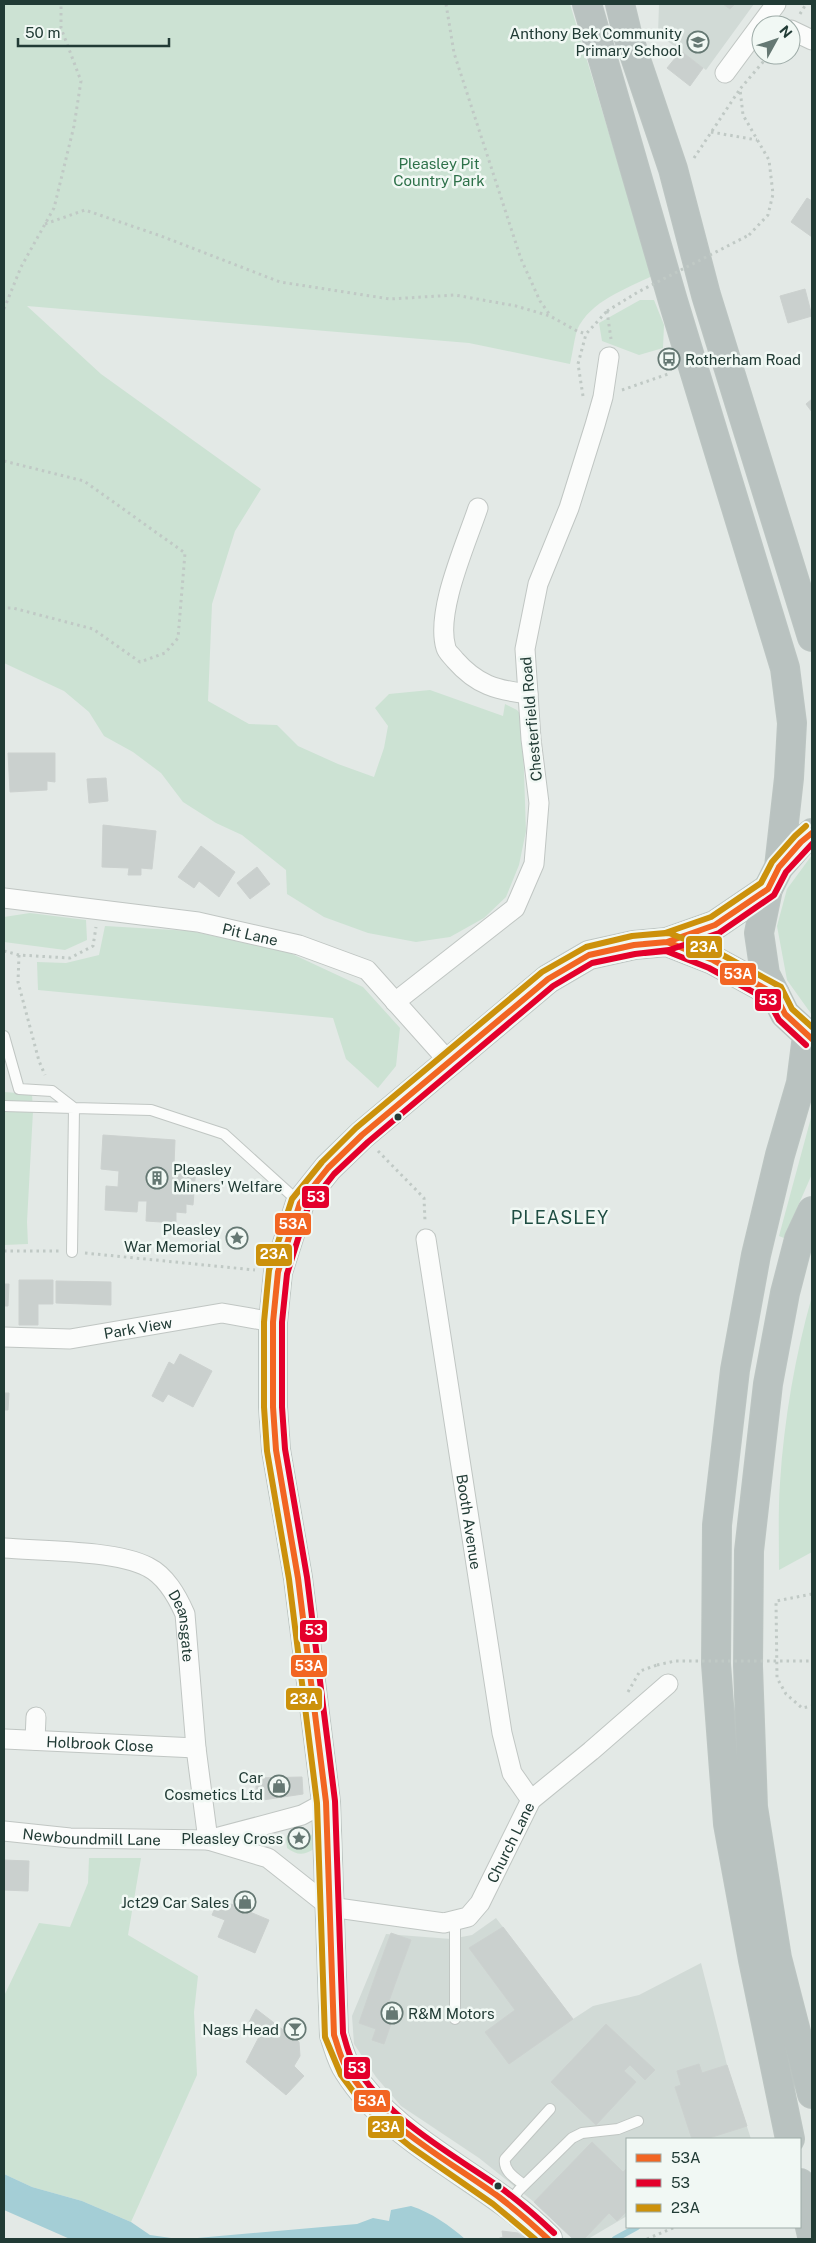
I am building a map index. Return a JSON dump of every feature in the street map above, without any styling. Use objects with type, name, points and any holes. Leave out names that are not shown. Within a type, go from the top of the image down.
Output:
[{"type":"highway","points":[[587,4],[673,301],[785,668],[792,723],[789,778],[774,878],[759,933],[765,974],[785,1014],[809,1037],[800,1083],[780,1155],[756,1255],[735,1370],[717,1525],[716,1664],[728,1824],[753,1960],[790,2138]]},
{"type":"highway","points":[[620,4],[627,32],[673,169],[706,295],[812,637]]},
{"type":"highway","points":[[774,878],[801,842],[812,833]]},
{"type":"highway","points":[[812,1211],[799,1239],[785,1293],[768,1384],[748,1551],[748,1666],[753,1807],[777,1958],[812,2094]]},
{"type":"highway","points":[[801,2187],[812,2236]]},
{"type":"street","points":[[725,73],[751,43]]},
{"type":"street","name":"Chesterfield Road","points":[[395,1002],[515,908],[534,864],[539,802],[525,649],[538,584],[569,508],[603,397],[609,357]]},
{"type":"street","points":[[478,508],[453,581],[443,618],[446,649],[469,676],[501,691],[528,694]]},
{"type":"street","points":[[548,2239],[516,2195],[393,2123],[367,2097],[346,2068],[334,2034],[326,1802],[298,1578],[276,1450],[273,1407],[273,1322],[278,1272],[300,1203],[328,1168],[362,1135],[548,979],[589,954],[634,945],[667,942],[715,925],[774,878]]},
{"type":"street","name":"Pit Lane","points":[[4,898],[198,922],[298,945],[367,970],[450,1063]]},
{"type":"street","points":[[667,942],[713,960],[775,994]]},
{"type":"street","name":"Booth Avenue","points":[[426,1239],[502,1733],[512,1773],[531,1800]]},
{"type":"street","name":"Park View","points":[[4,1337],[70,1339],[222,1314],[273,1322]]},
{"type":"street","name":"Deansgate","points":[[4,1548],[87,1554],[133,1560],[149,1568],[165,1582],[177,1597],[185,1614],[196,1748],[208,1840]]},
{"type":"street","name":"Church Lane","points":[[455,1921],[468,1918],[480,1903],[531,1800],[668,1684]]},
{"type":"street","points":[[35,1740],[36,1717]]},
{"type":"street","name":"Holbrook Close","points":[[5,1739],[196,1748]]},
{"type":"street","name":"Newboundmill Lane","points":[[4,1831],[70,1838],[208,1840],[302,1815],[326,1802]]},
{"type":"street","name":"Newboundmill Lane","points":[[208,1840],[268,1858],[330,1907]]},
{"type":"street","points":[[330,1907],[444,1923],[455,1921]]},
{"type":"lane","points":[[4,1036],[19,1089],[52,1091],[74,1108]]},
{"type":"lane","points":[[4,1106],[150,1110],[224,1134],[300,1203]]},
{"type":"lane","points":[[72,1252],[74,1108]]},
{"type":"lane","points":[[455,1921],[455,2019]]},
{"type":"lane","points":[[550,2109],[505,2159],[504,2165],[516,2195],[572,2138],[582,2133],[618,2129],[638,2121]]},
{"type":"path","points":[[4,309],[21,267],[54,208],[74,126],[81,81],[61,28],[62,4]]},
{"type":"path","points":[[446,4],[454,53],[521,259],[540,301],[550,316]]},
{"type":"path","points":[[673,169],[694,158],[740,88],[760,65]]},
{"type":"path","points":[[611,334],[607,311],[638,292],[749,235],[768,215],[772,194],[769,160],[743,114],[740,88]]},
{"type":"path","points":[[711,132],[758,140]]},
{"type":"path","points":[[45,224],[85,210],[161,236],[280,282],[390,299],[455,295],[516,306],[550,316],[576,331],[586,334]]},
{"type":"path","points":[[603,397],[693,364]]},
{"type":"path","points":[[4,461],[84,481],[185,553],[178,638],[165,653],[140,662],[93,629],[12,608],[4,608]]},
{"type":"path","points":[[4,951],[19,955],[70,958],[93,946],[99,909]]},
{"type":"path","points":[[19,955],[18,982],[39,1061],[52,1091]]},
{"type":"path","points":[[362,1135],[424,1198],[426,1239]]},
{"type":"path","points":[[4,1251],[72,1252],[278,1272]]},
{"type":"path","points":[[812,1594],[776,1601],[777,1678],[786,1694],[802,1708],[812,1706]]},
{"type":"path","points":[[657,1665],[675,1661],[812,1661]]},
{"type":"path","points":[[647,2239],[673,2228]]},
{"type":"shaded area","name":"Anthony Bek Community Primary School","points":[[659,4],[754,4],[706,70],[658,34]]},
{"type":"shaded area","points":[[496,1918],[573,2019],[593,2006],[639,1995],[701,1963],[727,2065],[751,2138],[626,2138],[626,2217],[588,2239],[573,2239],[534,2202],[479,2158],[401,2106],[376,2077],[354,2044],[352,2016],[386,1934],[451,1939],[472,1935]]},
{"type":"green space","name":"Pleasley Pit Country Park","points":[[4,4],[570,4],[652,276],[620,291],[591,311],[577,330],[570,364],[469,343],[27,306],[101,374],[261,489],[235,531],[212,604],[208,701],[249,724],[277,725],[298,746],[338,764],[374,777],[384,748],[388,726],[375,708],[389,694],[430,690],[503,716],[505,704],[517,710],[522,716],[526,831],[519,865],[506,897],[484,918],[450,937],[416,942],[368,933],[324,917],[287,894],[286,870],[242,835],[216,823],[183,802],[161,773],[133,752],[104,736],[89,712],[64,691],[4,663]]},
{"type":"green space","points":[[640,300],[654,300],[664,325],[663,348],[639,355],[602,341],[599,323]]},
{"type":"green space","points":[[812,855],[812,1015],[787,980],[777,926],[787,889]]},
{"type":"green space","points":[[30,913],[86,920],[87,940],[65,950],[4,942],[4,917]]},
{"type":"green space","points":[[105,926],[191,931],[290,953],[363,987],[400,1028],[396,1066],[378,1088],[346,1059],[333,1018],[38,990],[37,962],[66,963],[99,955]]},
{"type":"green space","points":[[4,1092],[32,1094],[33,1111],[27,1222],[28,1244],[4,1245]]},
{"type":"green space","points":[[812,1114],[812,1174],[784,1238],[779,1236]]},
{"type":"green space","points":[[812,1296],[812,1552],[779,1570],[779,1494],[784,1436],[795,1365]]},
{"type":"green space","points":[[297,1828],[305,1830],[312,1835],[314,1849],[300,1854],[287,1848],[286,1838],[290,1831]]},
{"type":"green space","points":[[89,1858],[141,1858],[128,1935],[198,1976],[194,2012],[197,2075],[131,2222],[82,2201],[32,2187],[4,2174],[4,1996],[39,1923],[70,1927],[88,1883]]},
{"type":"water","points":[[4,2174],[32,2187],[82,2201],[131,2222],[150,2235],[178,2239],[70,2239],[4,2210]]},
{"type":"water","points":[[411,2206],[440,2220],[465,2239],[186,2239],[357,2224],[373,2218],[389,2221],[391,2210]]},
{"type":"building","points":[[723,4],[735,4],[730,9]]},
{"type":"building","points":[[681,51],[703,68],[690,86],[667,68]]},
{"type":"building","points":[[807,198],[812,201],[812,237],[791,222]]},
{"type":"building","points":[[805,289],[812,316],[788,323],[780,296]]},
{"type":"building","points":[[812,399],[812,412],[806,404]]},
{"type":"building","points":[[8,753],[55,753],[55,782],[47,781],[47,790],[10,792]]},
{"type":"building","points":[[106,778],[108,801],[89,803],[87,779]]},
{"type":"building","points":[[103,825],[156,831],[152,869],[141,868],[141,875],[128,875],[129,868],[102,867]]},
{"type":"building","points":[[201,846],[235,872],[219,897],[199,881],[194,888],[178,877]]},
{"type":"building","points":[[257,867],[270,884],[250,899],[237,883]]},
{"type":"building","name":"Pleasley Miners' Welfare","points":[[103,1135],[175,1140],[174,1165],[196,1167],[193,1205],[186,1204],[186,1213],[176,1212],[176,1223],[146,1221],[147,1201],[138,1201],[137,1212],[105,1210],[106,1186],[118,1187],[119,1171],[101,1169]]},
{"type":"building","points":[[19,1280],[53,1280],[53,1304],[38,1304],[38,1325],[19,1325]]},
{"type":"building","points":[[56,1281],[111,1282],[111,1305],[56,1303]]},
{"type":"building","points":[[4,1284],[9,1284],[8,1306],[4,1306]]},
{"type":"building","points":[[180,1354],[212,1371],[193,1407],[168,1394],[163,1402],[152,1396],[169,1362],[174,1365]]},
{"type":"building","points":[[4,1393],[9,1393],[8,1410],[4,1410]]},
{"type":"building","name":"Car Cosmetics Ltd","points":[[302,1777],[303,1794],[256,1801],[256,1778]]},
{"type":"building","points":[[4,1860],[29,1861],[28,1891],[4,1890]]},
{"type":"building","points":[[219,1899],[269,1920],[255,1953],[218,1937],[225,1920],[212,1915]]},
{"type":"building","points":[[503,1927],[573,2019],[509,2064],[485,2032],[515,2010],[469,1948]]},
{"type":"building","points":[[391,1933],[411,1940],[395,1984],[375,1977]]},
{"type":"building","points":[[375,1977],[395,1984],[384,2015],[393,2018],[384,2044],[372,2040],[376,2029],[359,2023]]},
{"type":"building","points":[[256,2009],[299,2042],[300,2056],[294,2066],[304,2076],[286,2095],[246,2062],[260,2035],[248,2024]]},
{"type":"building","points":[[606,2024],[655,2070],[645,2080],[630,2065],[624,2071],[636,2082],[596,2125],[551,2082]]},
{"type":"building","points":[[699,2064],[702,2073],[727,2065],[747,2126],[709,2138],[692,2138],[675,2087],[681,2085],[677,2071]]},
{"type":"building","points":[[592,2142],[623,2172],[626,2169],[626,2212],[617,2221],[609,2213],[584,2239],[573,2239],[534,2202]]},
{"type":"building","points":[[502,2231],[518,2233],[527,2239],[497,2239],[503,2237]]},
{"type":"waterway","points":[[615,2239],[635,2228]]},
{"type":"transit line","name":"23A","points":[[535,2239],[493,2204],[411,2147],[385,2126],[361,2102],[341,2075],[325,2037],[317,1803],[289,1579],[267,1451],[264,1407],[264,1322],[269,1270],[292,1199],[322,1162],[356,1128],[542,972],[586,947],[632,936],[665,933],[711,917],[761,883],[772,862],[806,826]]},
{"type":"transit line","name":"53A","points":[[548,2239],[499,2197],[415,2140],[377,2107],[360,2088],[346,2067],[334,2035],[326,1802],[298,1578],[276,1450],[273,1407],[273,1322],[278,1272],[300,1203],[328,1168],[362,1135],[548,979],[589,955],[634,945],[667,942],[715,925],[768,889],[779,867],[801,842],[812,833]]},
{"type":"transit line","name":"53","points":[[554,2233],[508,2193],[420,2133],[401,2117],[383,2101],[367,2082],[348,2052],[343,2033],[335,1801],[307,1577],[285,1449],[282,1407],[282,1322],[287,1274],[308,1207],[334,1174],[368,1142],[553,986],[592,963],[635,954],[669,950],[719,933],[774,895],[786,872],[812,844]]},
{"type":"transit line","name":"23A","points":[[643,935],[669,933],[717,952],[781,987],[792,1009],[812,1027]]},
{"type":"transit line","name":"53A","points":[[644,944],[667,942],[713,960],[775,994],[785,1014],[812,1039]]},
{"type":"transit line","name":"53","points":[[645,953],[666,951],[709,968],[768,1000],[779,1020],[806,1045]]},
{"type":"place","name":"Anthony Bek Community Primary School","points":[[698,42]]},
{"type":"place","name":"Rotherham Road","points":[[669,359]]},
{"type":"place","name":"Pleasley Miners' Welfare","points":[[157,1178]]},
{"type":"place","name":"Pleasley War Memorial","points":[[237,1238]]},
{"type":"place","name":"Car Cosmetics Ltd","points":[[279,1786]]},
{"type":"place","name":"Pleasley Cross","points":[[299,1838]]},
{"type":"place","name":"Jct29 Car Sales","points":[[245,1902]]},
{"type":"place","name":"R&M Motors","points":[[392,2013]]},
{"type":"place","name":"Nags Head","points":[[295,2029]]},
{"type":"district","name":"PLEASLEY","points":[[560,1217]]}]
